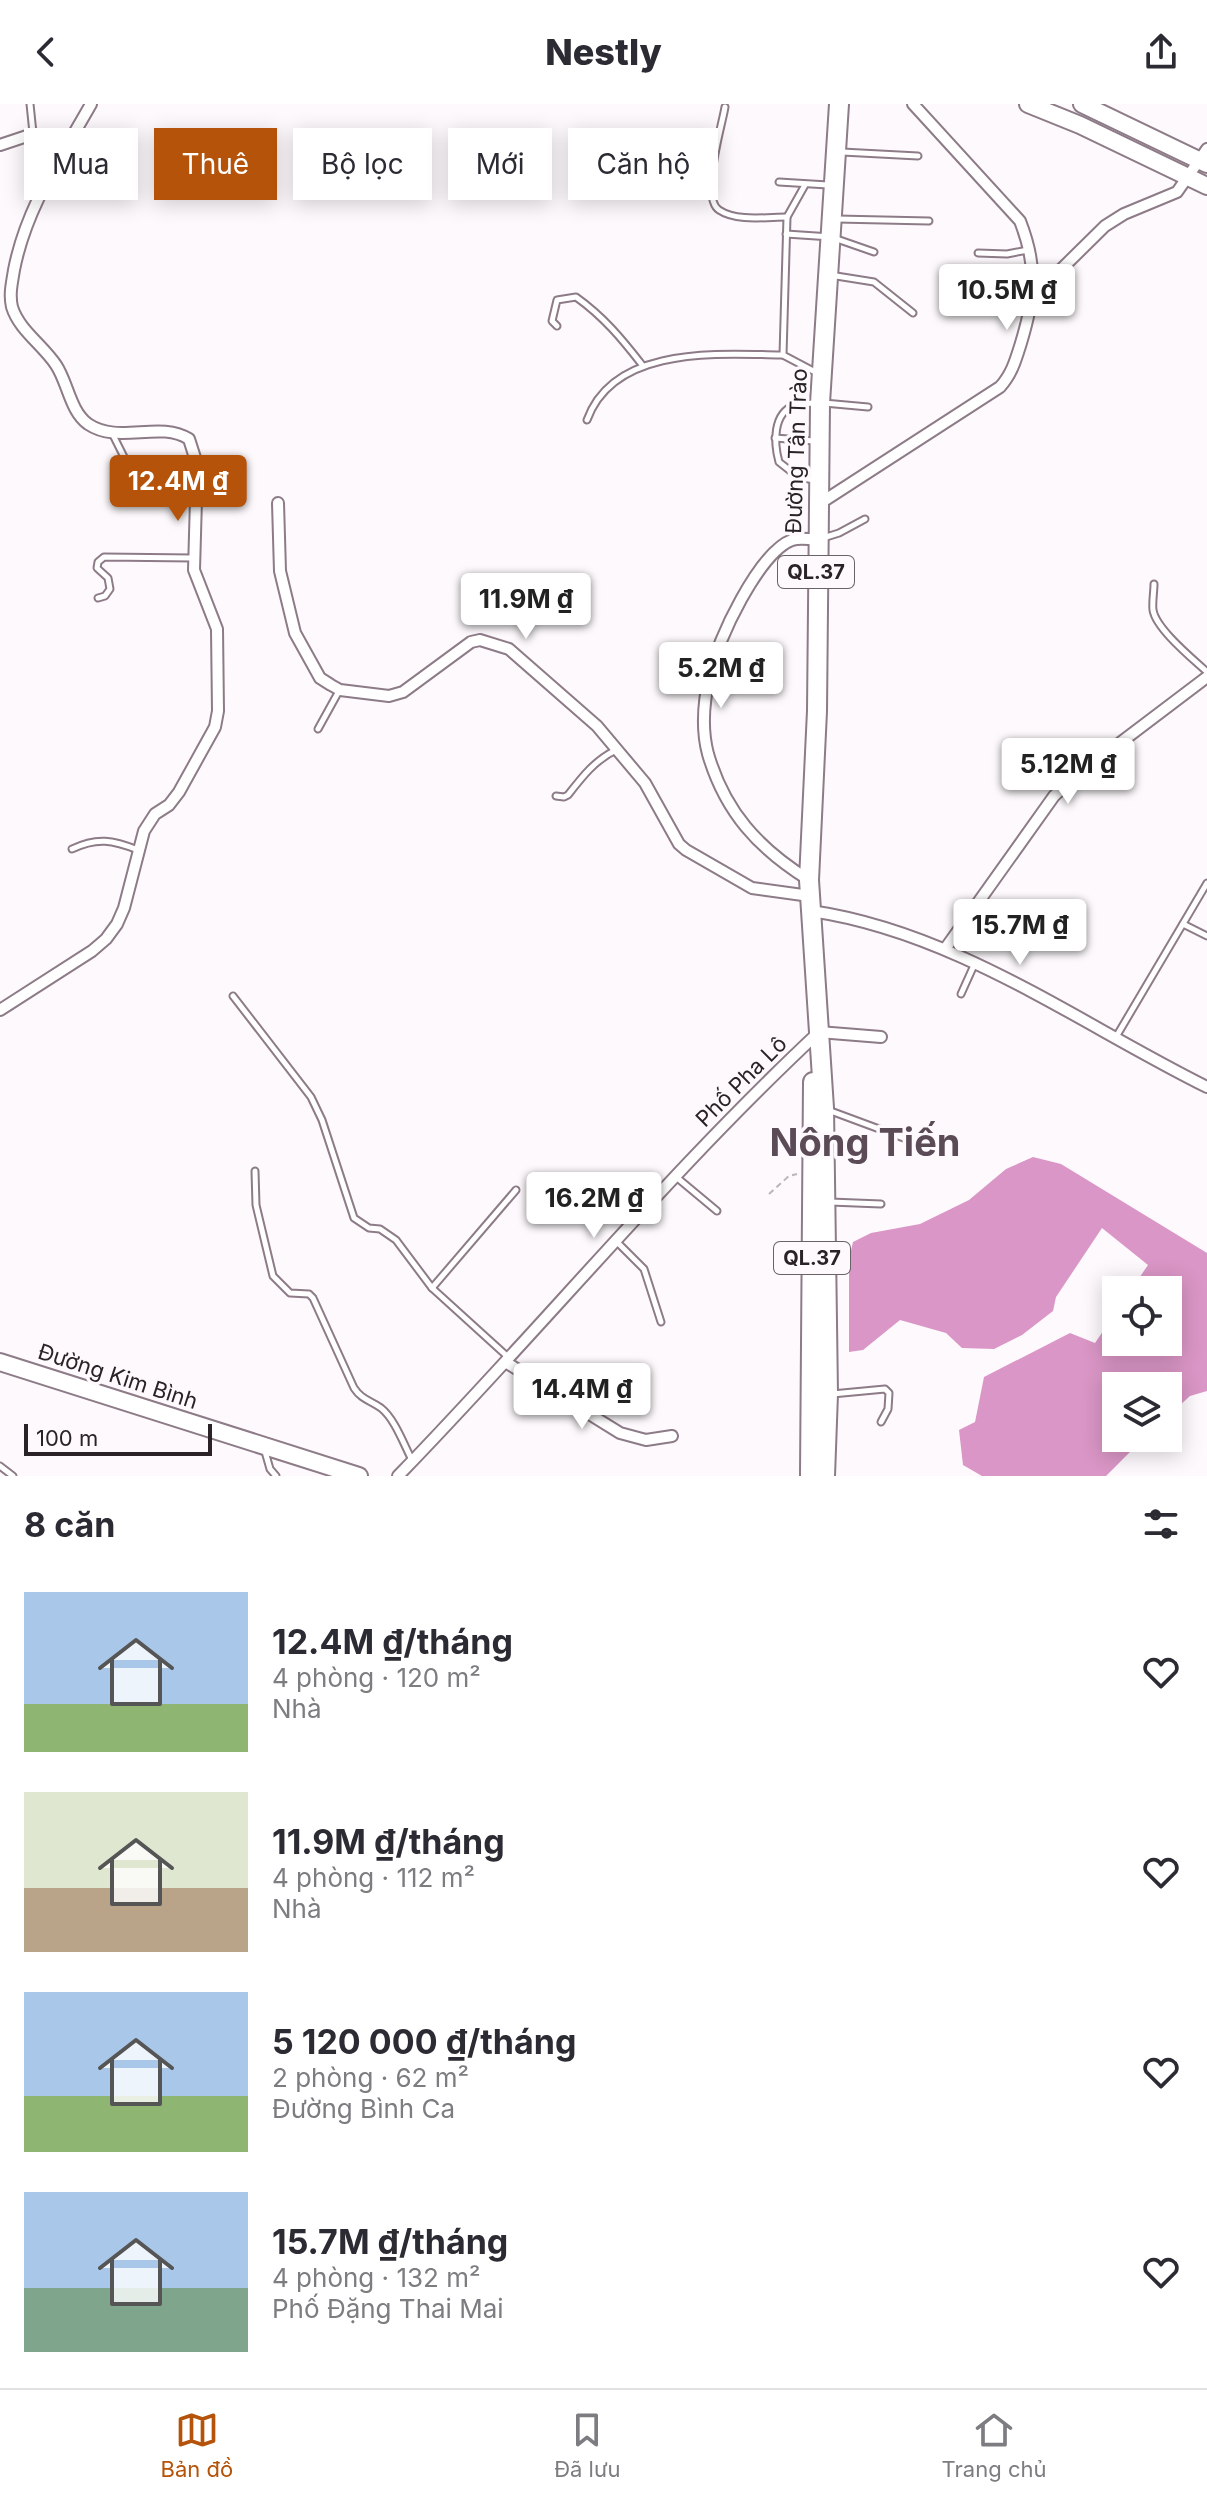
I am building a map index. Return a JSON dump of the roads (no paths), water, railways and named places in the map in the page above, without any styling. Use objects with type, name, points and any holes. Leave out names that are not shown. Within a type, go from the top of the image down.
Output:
[{"type":"highway","name":"Đường Tân Trào","points":[[810,1476],[820,1392],[826,1202],[824,1108],[810,896],[817,711],[816,540],[821,375],[839,104]]},
{"type":"highway","name":"Đường Tân Trào","points":[[819,1036],[811,1092],[812,1172],[825,1476]]},
{"type":"main road","points":[[1028,104],[1080,125],[1207,186]]},
{"type":"main road","points":[[1082,104],[1204,157]]},
{"type":"main road","name":"Đường Kim Bình","points":[[0,1362],[359,1476]]},
{"type":"street","points":[[77,128],[91,104]]},
{"type":"street","points":[[819,504],[1000,387],[1014,366],[1034,296],[1029,250],[1020,221],[913,104]]},
{"type":"street","points":[[0,145],[24,137]]},
{"type":"street","points":[[1034,296],[1105,226],[1124,214],[1177,192],[1204,157]]},
{"type":"street","points":[[0,1010],[81,959],[106,939],[117,924],[144,831],[155,814],[169,805],[179,792],[208,743],[218,711],[217,629],[194,570],[197,464],[189,439],[174,432],[104,432],[87,423],[77,412],[55,363],[18,321],[10,293],[19,243],[37,200]]},
{"type":"street","points":[[278,503],[280,571],[295,633],[320,678],[340,690],[389,696],[403,692],[471,642],[480,640],[509,649],[597,726],[645,783],[679,844],[686,850],[752,888],[810,896],[853,917],[945,949],[1207,1087]]},
{"type":"street","points":[[810,896],[764,849],[732,810],[708,753],[704,708],[717,650],[765,563],[791,540],[816,540]]},
{"type":"street","points":[[945,949],[1054,796],[1207,675]]},
{"type":"street","points":[[819,1036],[881,1037]]},
{"type":"street","name":"Phố Pha Lô","points":[[398,1476],[508,1361],[675,1176],[775,1073],[819,1036]]},
{"type":"street","points":[[508,1361],[620,1433],[646,1440],[672,1436]]},
{"type":"lane","points":[[28,106],[32,128]]},
{"type":"lane","points":[[725,107],[716,148],[712,188],[714,203],[718,210],[735,216],[787,217]]},
{"type":"lane","points":[[837,152],[918,156]]},
{"type":"lane","points":[[779,182],[833,186]]},
{"type":"lane","points":[[783,355],[787,217],[805,185]]},
{"type":"lane","points":[[786,234],[929,221]]},
{"type":"lane","points":[[832,228],[874,252]]},
{"type":"lane","points":[[978,253],[1007,254],[1029,250]]},
{"type":"lane","points":[[829,275],[874,282],[913,313]]},
{"type":"lane","points":[[557,326],[552,321],[557,300],[576,297],[600,315],[643,366]]},
{"type":"lane","points":[[587,420],[593,404],[614,382],[665,358],[783,355],[821,375]]},
{"type":"lane","points":[[819,480],[798,477],[779,462],[775,438],[782,414],[794,405],[820,403],[868,407]]},
{"type":"lane","points":[[112,432],[128,465]]},
{"type":"lane","points":[[775,438],[819,441]]},
{"type":"lane","points":[[816,540],[839,533],[865,519]]},
{"type":"lane","points":[[98,598],[105,596],[110,589],[108,578],[97,568],[104,557],[193,558]]},
{"type":"lane","points":[[1154,584],[1153,609],[1156,617],[1176,644],[1207,675]]},
{"type":"lane","points":[[318,729],[340,690]]},
{"type":"lane","points":[[556,796],[568,795],[589,769],[604,755],[617,749]]},
{"type":"lane","points":[[72,849],[100,840],[112,840],[138,850]]},
{"type":"lane","points":[[1115,1038],[1207,883]]},
{"type":"lane","points":[[1183,924],[1207,936]]},
{"type":"lane","points":[[961,994],[975,963]]},
{"type":"lane","points":[[233,996],[311,1097],[322,1120],[354,1218],[359,1224],[380,1229],[396,1240],[432,1288],[508,1361]]},
{"type":"lane","points":[[824,1108],[917,1143]]},
{"type":"lane","points":[[255,1171],[256,1205],[273,1276],[290,1293],[309,1294],[313,1298],[354,1388],[363,1399],[382,1409],[388,1416],[412,1461]]},
{"type":"lane","points":[[675,1176],[717,1211]]},
{"type":"lane","points":[[432,1288],[516,1190]]},
{"type":"lane","points":[[826,1202],[881,1204]]},
{"type":"lane","points":[[616,1241],[644,1269],[661,1322]]},
{"type":"lane","points":[[820,1392],[885,1389],[890,1401],[881,1422]]},
{"type":"lane","points":[[263,1445],[270,1469],[276,1476]]},
{"type":"lane","points":[[0,1466],[13,1476]]},
{"type":"district","name":"Nông Tiến","points":[[865,1143]]}]
